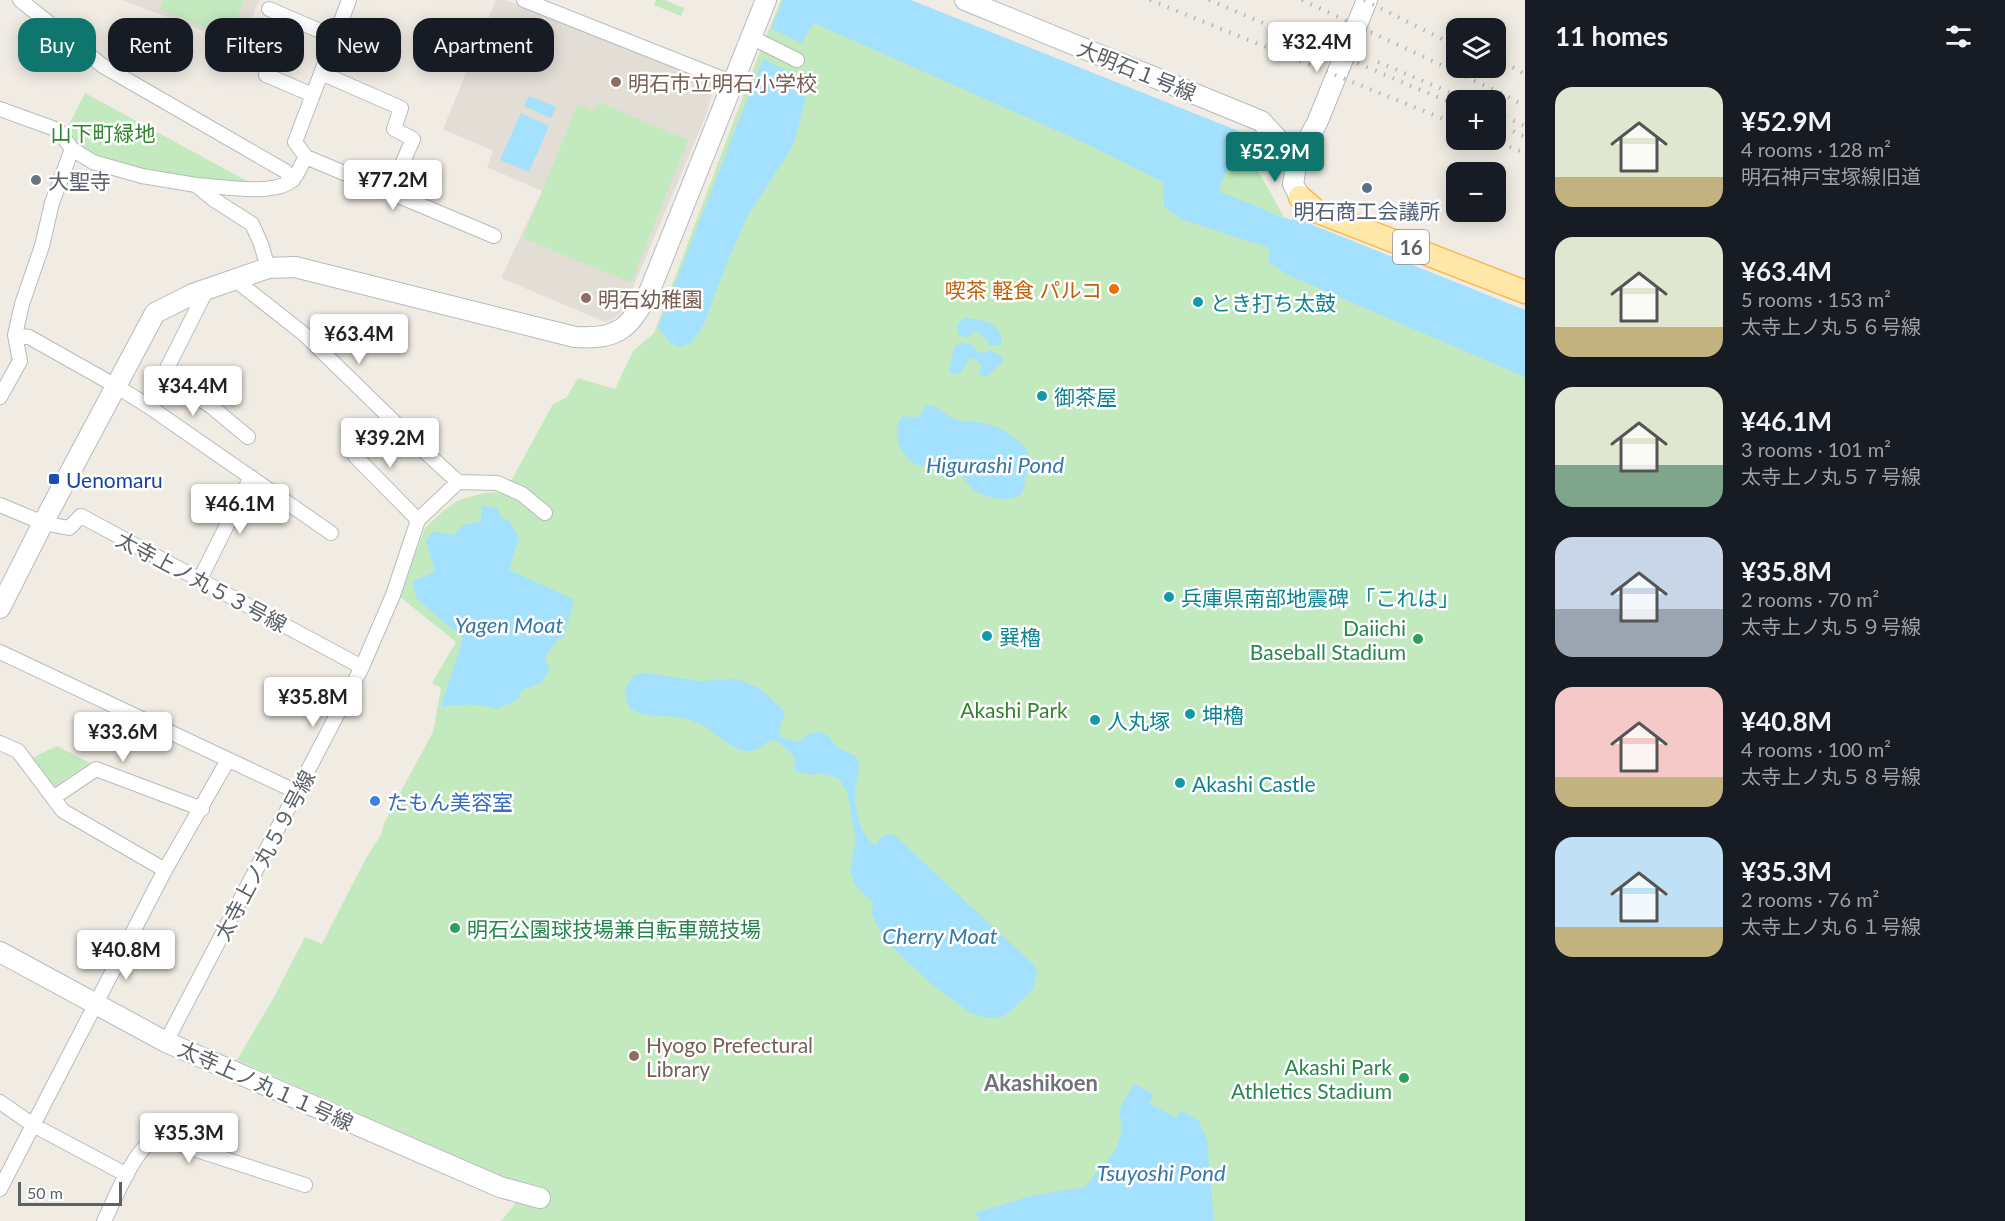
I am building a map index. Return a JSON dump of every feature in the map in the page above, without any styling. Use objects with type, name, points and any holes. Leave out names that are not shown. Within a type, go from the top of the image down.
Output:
[{"type":"main road","name":"16","points":[[1300,197],[1316,211],[1525,292]]},
{"type":"street","points":[[20,0],[103,66],[285,171],[293,180]]},
{"type":"street","points":[[342,18],[349,0]]},
{"type":"street","points":[[524,0],[733,83]]},
{"type":"street","points":[[0,608],[155,313],[193,294],[268,268],[295,267],[575,337],[596,338],[625,328],[637,314],[650,290],[733,83],[757,39],[766,0]]},
{"type":"street","name":"大明石１号線","points":[[965,0],[1261,121],[1296,160]]},
{"type":"street","points":[[1300,197],[1293,184],[1296,160],[1317,123],[1367,0]]},
{"type":"street","points":[[269,9],[316,29]]},
{"type":"street","points":[[757,39],[797,60]]},
{"type":"street","points":[[390,192],[413,139],[394,129],[401,108],[321,74],[295,141],[306,157],[494,236]]},
{"type":"street","points":[[266,75],[313,95]]},
{"type":"street","points":[[0,109],[58,130],[72,148],[93,162],[132,173],[196,185],[281,187],[293,180],[306,157]]},
{"type":"street","points":[[0,397],[20,361],[15,335],[22,304],[42,246],[52,203],[72,148]]},
{"type":"street","points":[[196,185],[252,224],[268,268]]},
{"type":"street","points":[[234,279],[304,334],[458,482],[497,483],[522,494],[545,513]]},
{"type":"street","points":[[148,406],[207,289]]},
{"type":"street","points":[[15,335],[29,337],[116,386],[332,533]]},
{"type":"street","points":[[164,375],[212,408],[248,437]]},
{"type":"street","points":[[389,418],[355,456],[418,520]]},
{"type":"street","points":[[200,579],[251,477]]},
{"type":"street","name":"太寺上ノ丸５９号線","points":[[166,1042],[362,667],[393,595],[418,520],[458,482]]},
{"type":"street","points":[[0,505],[43,523]]},
{"type":"street","name":"太寺上ノ丸５３号線","points":[[43,523],[69,528],[81,516],[362,667]]},
{"type":"street","points":[[0,652],[297,792]]},
{"type":"street","points":[[0,743],[18,751],[63,811],[165,870]]},
{"type":"street","points":[[0,1189],[165,870],[228,760]]},
{"type":"street","points":[[53,798],[96,769],[202,809]]},
{"type":"street","name":"太寺上ノ丸１１号線","points":[[0,952],[166,1042],[500,1187],[540,1198]]},
{"type":"street","points":[[0,1102],[33,1125],[127,1175]]},
{"type":"street","points":[[104,1221],[146,1143],[156,1137],[305,1185]]},
{"type":"shaded area","points":[[122,0],[259,0],[252,18],[205,18],[205,31],[193,27],[193,18],[170,18]]},
{"type":"shaded area","points":[[496,0],[506,0],[551,18],[489,18]]},
{"type":"shaded area","points":[[554,19],[715,83],[707,113],[623,311],[605,322],[501,278],[542,191],[487,167],[493,151],[443,129],[466,72],[554,72]]},
{"type":"green space","points":[[163,0],[244,0],[237,18],[205,18],[205,27],[193,22],[193,18],[182,18],[160,9]]},
{"type":"green space","points":[[656,0],[664,0],[684,8],[681,16],[654,5]]},
{"type":"green space","name":"Akashi Park","points":[[781,0],[901,0],[1238,135],[1284,217],[1525,314],[1525,1221],[501,1221],[513,1207],[522,1186],[237,1060],[274,997],[305,937],[322,944],[433,732],[441,688],[432,683],[456,642],[399,596],[425,528],[444,510],[459,500],[484,493],[505,492],[553,404],[567,397],[578,378],[615,389],[633,351],[654,333]]},
{"type":"green space","name":"山下町緑地","points":[[85,93],[247,181],[207,182],[148,172],[96,158],[77,146],[66,131]]},
{"type":"green space","points":[[598,102],[688,140],[631,283],[523,238],[578,104],[594,111]]},
{"type":"green space","points":[[57,746],[90,763],[54,787],[32,758]]},
{"type":"water","points":[[783,0],[911,0],[1241,132],[1219,191],[1291,221],[1293,217],[1525,310],[1525,377],[1288,275],[1268,261],[1270,248],[1181,219],[1164,207],[1163,182],[1089,145],[814,23],[801,43],[771,28]]},
{"type":"water","points":[[763,59],[807,81],[808,89],[797,132],[791,149],[749,213],[727,262],[704,324],[692,342],[681,347],[670,343],[658,327]]},
{"type":"water","points":[[529,96],[556,107],[551,118],[524,106]]},
{"type":"water","points":[[521,113],[549,126],[529,172],[500,160]]},
{"type":"water","points":[[964,318],[984,321],[995,327],[1001,338],[1001,345],[989,345],[988,341],[975,330],[967,338],[959,335],[958,325]]},
{"type":"water","points":[[971,344],[977,352],[983,353],[989,350],[1003,357],[1002,362],[987,376],[981,376],[981,366],[978,360],[970,358],[960,373],[954,375],[949,371],[955,345]]},
{"type":"water","name":"Higurashi Pond","points":[[927,405],[958,420],[995,426],[1022,444],[1028,454],[1028,459],[1026,479],[1021,493],[1009,499],[985,496],[973,489],[948,463],[940,461],[922,466],[912,462],[902,451],[897,428],[903,416],[917,418]]},
{"type":"water","name":"Yagen Moat","points":[[482,506],[497,508],[501,518],[509,520],[519,539],[509,570],[573,599],[572,609],[564,638],[558,639],[547,654],[545,661],[550,668],[541,683],[522,690],[517,700],[496,709],[469,705],[442,707],[463,638],[416,598],[413,581],[435,572],[426,541],[433,531],[454,535],[463,525],[481,521]]},
{"type":"water","name":"Cherry Moat","points":[[647,673],[699,681],[737,679],[761,689],[785,712],[779,730],[782,738],[799,742],[809,734],[821,732],[828,736],[837,747],[855,756],[859,764],[855,788],[857,811],[862,828],[870,841],[875,845],[884,835],[893,834],[1035,966],[1037,972],[1033,989],[1008,1013],[999,1018],[987,1018],[972,1014],[930,983],[882,935],[871,912],[873,905],[871,901],[855,885],[850,870],[856,841],[847,792],[840,780],[818,773],[813,775],[796,771],[795,757],[779,742],[771,740],[750,751],[739,750],[692,720],[648,715],[630,709],[626,699],[628,683],[634,675]]},
{"type":"water","name":"Tsuyoshi Pond","points":[[1134,1083],[1153,1094],[1149,1103],[1176,1118],[1181,1110],[1199,1121],[1207,1141],[1214,1221],[979,1221],[975,1213],[1031,1196],[1085,1187],[1116,1150],[1122,1129],[1119,1110]]},
{"type":"railway","points":[[1150,0],[1446,120]]},
{"type":"railway","points":[[1209,0],[1446,101]]},
{"type":"railway","points":[[1302,0],[1525,106]]},
{"type":"railway","points":[[1364,0],[1446,41]]},
{"type":"railway","points":[[1378,62],[1446,91]]},
{"type":"railway","points":[[1506,64],[1525,74]]},
{"type":"railway","points":[[1506,117],[1525,126]]},
{"type":"railway","points":[[1506,128],[1525,137]]},
{"type":"railway","points":[[1506,146],[1525,153]]},
{"type":"place","name":"明石市立明石小学校","points":[[616,82]]},
{"type":"place","name":"大聖寺","points":[[36,180]]},
{"type":"place","name":"明石商工会議所","points":[[1367,188]]},
{"type":"place","name":"喫茶 軽食 パルコ","points":[[1114,289]]},
{"type":"place","name":"明石幼稚園","points":[[586,298]]},
{"type":"place","name":"とき打ち太鼓","points":[[1198,302]]},
{"type":"place","name":"御茶屋","points":[[1042,396]]},
{"type":"place","name":"Uenomaru","points":[[54,479]]},
{"type":"place","name":"兵庫県南部地震碑 「これは」","points":[[1169,597]]},
{"type":"place","name":"巽櫓","points":[[987,636]]},
{"type":"place","name":"Daiichi Baseball Stadium","points":[[1418,639]]},
{"type":"place","name":"坤櫓","points":[[1190,714]]},
{"type":"place","name":"人丸塚","points":[[1095,720]]},
{"type":"place","name":"Akashi Castle","points":[[1180,783]]},
{"type":"place","name":"たもん美容室","points":[[375,801]]},
{"type":"place","name":"明石公園球技場兼自転車競技場","points":[[455,928]]},
{"type":"place","name":"Hyogo Prefectural Library","points":[[634,1056]]},
{"type":"place","name":"Akashi Park Athletics Stadium","points":[[1404,1078]]},
{"type":"district","name":"Akashikoen","points":[[1041,1082]]}]
